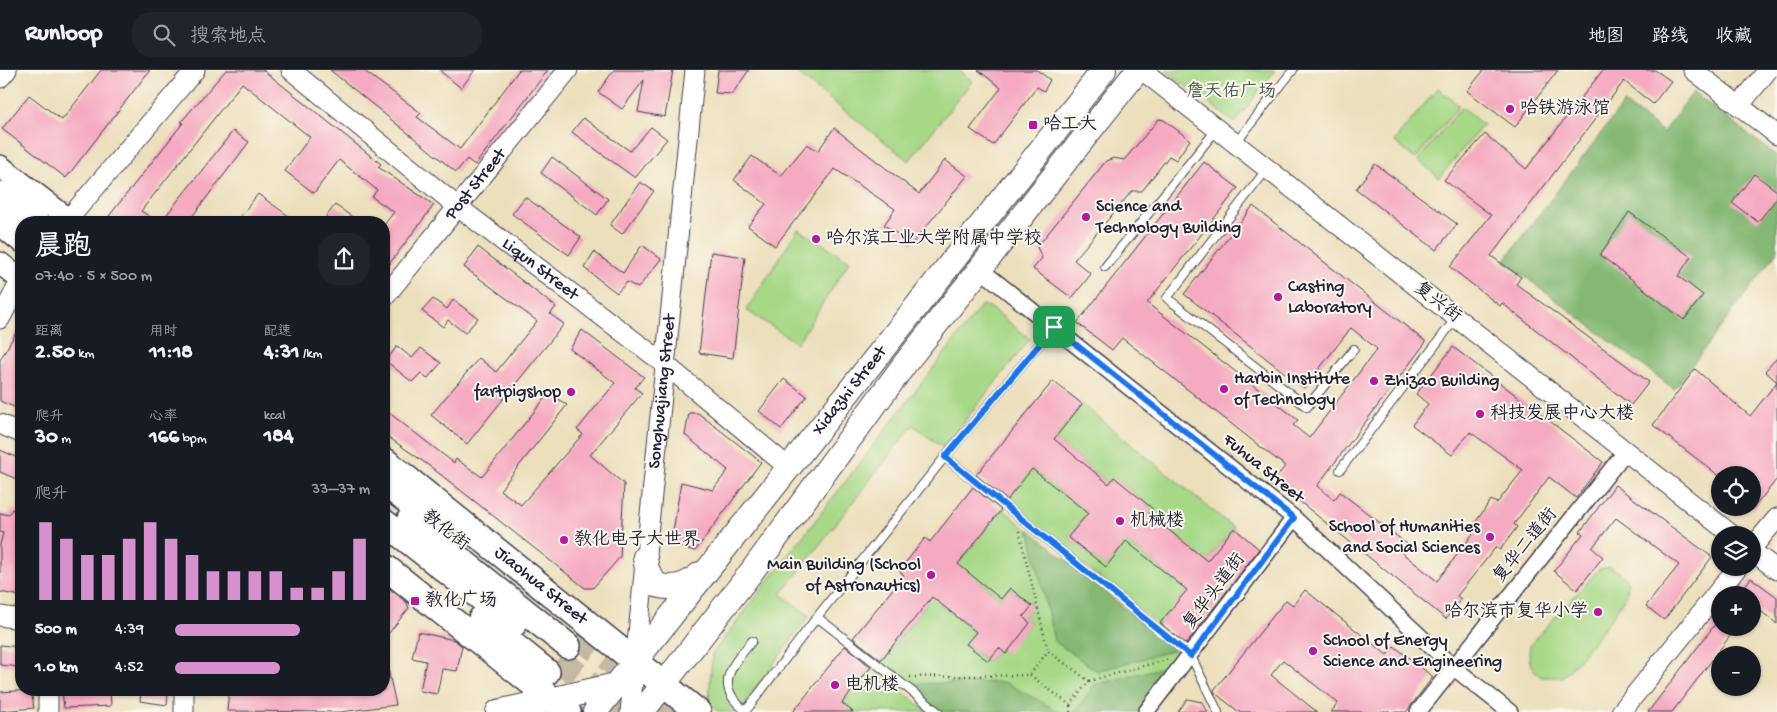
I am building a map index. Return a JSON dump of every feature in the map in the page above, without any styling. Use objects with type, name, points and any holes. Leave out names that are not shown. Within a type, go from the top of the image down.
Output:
[{"type":"highway","points":[[0,194],[28,216]]},
{"type":"highway","points":[[0,222],[15,234]]},
{"type":"highway","name":"Jiaohua Street","points":[[390,465],[698,712]]},
{"type":"highway","name":"教化街","points":[[390,489],[563,653]]},
{"type":"highway","name":"Jiaohua Street","points":[[390,503],[563,653]]},
{"type":"highway","points":[[390,526],[563,653]]},
{"type":"highway","points":[[390,545],[563,653]]},
{"type":"highway","points":[[390,571],[560,706]]},
{"type":"main road","name":"Xidazhi Street","points":[[595,712],[1104,70]]},
{"type":"main road","name":"Xidazhi Street","points":[[642,712],[749,575],[907,362],[1140,70]]},
{"type":"main road","points":[[0,166],[62,216]]},
{"type":"main road","points":[[0,263],[15,275]]},
{"type":"main road","points":[[645,556],[651,580],[656,585],[671,587],[681,586],[694,580],[718,557]]},
{"type":"main road","points":[[498,712],[560,706],[616,685]]},
{"type":"street","points":[[0,78],[7,70]]},
{"type":"street","points":[[74,216],[196,70]]},
{"type":"street","name":"Liqun Street","points":[[291,70],[458,207],[666,365],[788,468]]},
{"type":"street","name":"Post Street","points":[[390,291],[568,70]]},
{"type":"street","name":"Songhuajiang Street","points":[[630,712],[695,70]]},
{"type":"street","name":"复兴街","points":[[1140,70],[1721,526]]},
{"type":"street","points":[[1693,70],[1777,135]]},
{"type":"street","points":[[1740,106],[1768,70]]},
{"type":"street","name":"Fuhua Street","points":[[981,270],[1294,518],[1453,667],[1510,712]]},
{"type":"street","points":[[0,319],[15,291]]},
{"type":"street","points":[[0,424],[15,430]]},
{"type":"street","name":"复华二道街","points":[[1418,712],[1626,451]]},
{"type":"street","name":"复华头道街","points":[[1146,712],[1191,656],[1294,518]]},
{"type":"street","points":[[1761,538],[1777,518]]},
{"type":"street","points":[[1761,557],[1777,570]]},
{"type":"street","points":[[1621,712],[1731,576]]},
{"type":"street","points":[[0,616],[15,618]]},
{"type":"street","points":[[48,696],[48,712]]},
{"type":"street","points":[[184,696],[184,712]]},
{"type":"lane","points":[[1235,144],[1293,70]]},
{"type":"lane","points":[[1105,267],[1217,129]]},
{"type":"lane","points":[[1267,169],[1167,298],[1307,407],[1354,349]]},
{"type":"lane","points":[[1340,470],[1456,318]]},
{"type":"lane","points":[[752,641],[732,666],[728,682],[732,697],[746,711],[817,617],[945,457],[1054,327]]},
{"type":"lane","points":[[945,457],[1191,656],[1218,712]]},
{"type":"lane","points":[[817,617],[938,712]]},
{"type":"path","points":[[1016,515],[1048,651],[1088,681]]},
{"type":"path","points":[[1030,675],[1048,651]]},
{"type":"path","points":[[1070,712],[1070,705],[1088,681],[1178,656],[1191,656]]},
{"type":"path","points":[[893,678],[1030,675],[1070,705]]},
{"type":"green space","points":[[800,70],[958,70],[972,81],[909,161],[798,74]]},
{"type":"green space","name":"詹天佑广场","points":[[1165,70],[1275,70],[1235,123]]},
{"type":"green space","points":[[1438,88],[1459,106],[1415,159],[1394,141]]},
{"type":"green space","points":[[1693,92],[1777,156],[1777,253],[1674,389],[1504,261],[1624,103],[1663,132]]},
{"type":"green space","points":[[1462,107],[1483,125],[1439,178],[1418,160]]},
{"type":"green space","points":[[798,229],[850,261],[797,343],[746,310]]},
{"type":"green space","points":[[982,305],[990,307],[1030,339],[943,448],[913,425],[781,594],[809,616],[738,712],[719,712],[709,703],[712,654]]},
{"type":"green space","points":[[1082,404],[1234,528],[1207,561],[1149,514],[1153,509],[1114,477],[1109,484],[1054,439]]},
{"type":"green space","points":[[1032,469],[1088,513],[1068,537],[1106,567],[1126,541],[1187,590],[1159,625],[1005,502]]},
{"type":"green space","points":[[1002,509],[1175,650],[1180,663],[1140,712],[941,712],[879,664],[936,592],[944,598],[940,604],[976,632],[966,645],[988,661],[999,648],[1005,653],[1030,623],[1023,617],[1032,605],[1010,588],[1001,599],[965,570],[953,570]]},
{"type":"green space","points":[[1029,529],[1175,650],[1097,671],[1054,641]]},
{"type":"green space","points":[[1609,567],[1622,574],[1628,585],[1626,593],[1613,616],[1568,672],[1562,677],[1541,677],[1530,663],[1530,645],[1599,569]]},
{"type":"green space","points":[[1180,663],[1140,712],[1075,712],[1094,685]]},
{"type":"green space","points":[[871,667],[928,712],[853,712],[842,703]]},
{"type":"green space","points":[[1004,682],[1060,712],[941,712],[904,684]]},
{"type":"building","points":[[101,70],[150,70],[66,178],[2,129],[29,95],[62,120]]},
{"type":"building","points":[[226,70],[263,70],[381,164],[378,167],[434,205],[390,263],[390,217],[394,212],[372,197],[377,190],[339,160],[314,193],[285,171],[310,137],[242,83],[141,211],[149,216],[109,216],[183,123],[181,122]]},
{"type":"building","points":[[330,70],[363,70],[421,113],[417,117],[460,149],[519,70],[548,70],[475,165],[467,159],[456,172]]},
{"type":"building","points":[[439,70],[475,70],[461,88]]},
{"type":"building","points":[[614,70],[673,70],[665,117],[638,112],[644,80],[622,109],[598,92]]},
{"type":"building","points":[[718,70],[749,70],[732,94],[715,93]]},
{"type":"building","points":[[978,70],[1037,70],[1050,80],[1044,91],[1037,87],[993,145],[970,129],[1001,88]]},
{"type":"building","name":"哈铁游泳馆","points":[[1484,70],[1558,70],[1515,127],[1467,91]]},
{"type":"building","points":[[1603,70],[1655,70],[1671,81],[1653,104],[1624,81],[1491,256],[1521,277],[1516,284],[1649,382],[1631,405],[1502,303],[1500,306],[1450,267],[1491,215],[1444,180],[1485,134],[1526,169]]},
{"type":"building","points":[[583,118],[630,151],[651,127],[667,139],[635,178],[572,132]]},
{"type":"building","name":"Science and Technology Building","points":[[1159,119],[1164,120],[1190,140],[1176,160],[1169,156],[1142,191],[1132,191],[1074,260],[1091,274],[1072,298],[1033,269],[1042,258],[1037,247],[1106,161],[1114,158],[1124,160]]},
{"type":"building","points":[[834,128],[919,194],[945,160],[967,176],[912,244],[884,225],[895,209],[835,169],[775,246],[748,226],[766,204],[734,180],[752,156],[781,176],[807,144],[818,151]]},
{"type":"building","points":[[233,131],[249,142],[193,216],[166,216]]},
{"type":"building","points":[[552,157],[608,199],[597,215],[541,173]]},
{"type":"building","points":[[1204,162],[1238,188],[1147,303],[1298,420],[1293,425],[1309,438],[1377,349],[1351,328],[1304,388],[1184,294],[1253,206],[1426,342],[1317,486],[1334,500],[1340,492],[1407,544],[1401,552],[1437,581],[1479,526],[1475,523],[1491,500],[1497,503],[1523,470],[1470,432],[1452,455],[1412,425],[1428,404],[1416,394],[1453,347],[1603,462],[1576,498],[1549,477],[1514,524],[1517,527],[1500,550],[1496,547],[1457,596],[1461,599],[1446,619],[1274,481],[1285,466],[1122,338],[1112,350],[1077,323]]},
{"type":"building","points":[[1375,164],[1457,224],[1436,250],[1356,189]]},
{"type":"building","points":[[1754,174],[1777,191],[1777,198],[1758,222],[1732,203]]},
{"type":"building","points":[[640,182],[654,191],[622,234],[610,225]]},
{"type":"building","points":[[258,194],[289,216],[241,216]]},
{"type":"building","points":[[525,197],[581,237],[569,255],[512,214]]},
{"type":"building","points":[[335,205],[351,216],[327,216]]},
{"type":"building","points":[[1629,212],[1691,257],[1678,276],[1703,295],[1684,320],[1600,255]]},
{"type":"building","points":[[642,245],[661,259],[638,288],[627,282],[617,293],[584,268],[594,252],[623,273]]},
{"type":"building","points":[[478,247],[556,307],[550,314],[564,324],[467,444],[431,415],[479,358],[496,372],[537,321],[464,267]]},
{"type":"building","points":[[711,252],[745,257],[733,358],[699,353]]},
{"type":"building","points":[[433,299],[447,309],[453,300],[478,318],[465,333],[448,320],[443,327],[422,311]]},
{"type":"building","points":[[582,330],[644,377],[635,388],[642,393],[590,455],[624,484],[620,557],[593,588],[585,588],[431,467],[390,438],[390,414],[454,463],[456,459],[482,477],[549,393],[567,405],[500,490],[521,505],[583,434],[577,430],[615,383],[570,349]]},
{"type":"building","points":[[15,334],[15,407],[0,401],[0,360]]},
{"type":"building","points":[[397,346],[412,358],[421,348],[441,363],[427,379],[421,373],[412,382],[390,364],[390,356]]},
{"type":"building","points":[[1777,358],[1777,382],[1765,371]]},
{"type":"building","points":[[1695,369],[1750,416],[1777,382],[1777,479],[1761,499],[1761,466],[1711,466],[1711,470],[1653,425]]},
{"type":"building","points":[[784,379],[807,396],[781,429],[759,411]]},
{"type":"building","name":"机械楼","points":[[1053,381],[1082,404],[1054,439],[1109,484],[1114,477],[1153,509],[1149,514],[1207,561],[1234,528],[1259,549],[1186,644],[1160,623],[1187,590],[1126,541],[1106,567],[1068,537],[1088,513],[1032,469],[1007,500],[976,475]]},
{"type":"building","points":[[689,413],[698,413],[761,462],[695,551],[671,544],[681,482],[713,490],[728,470],[685,435]]},
{"type":"building","points":[[0,450],[15,456],[15,478],[0,472]]},
{"type":"building","points":[[1615,485],[1711,556],[1711,558],[1664,620],[1646,606],[1679,565],[1616,518],[1592,548],[1603,557],[1577,590],[1554,571],[1583,534],[1580,532]]},
{"type":"building","name":"Main Building (School of Astronautics)","points":[[973,487],[1001,510],[958,564],[1001,599],[1010,588],[1032,606],[1023,617],[1030,623],[1006,654],[999,648],[988,661],[966,644],[976,632],[932,597],[881,660],[853,638],[904,575],[899,571],[925,538],[930,542]]},
{"type":"building","points":[[12,509],[15,510],[15,595],[0,592],[0,545],[3,533],[0,532],[0,513],[9,515]]},
{"type":"building","points":[[1751,578],[1777,597],[1777,624],[1761,611],[1761,586],[1745,586]]},
{"type":"building","points":[[390,589],[407,603],[409,608],[390,632]]},
{"type":"building","name":"School of Energy Science and Engineering","points":[[1305,590],[1387,655],[1394,646],[1433,677],[1406,712],[1331,712],[1338,703],[1283,660],[1271,675],[1317,712],[1239,712],[1215,693],[1214,690],[1286,600],[1293,605]]},
{"type":"building","points":[[1711,630],[1711,636],[1730,636],[1722,646],[1711,646],[1711,661],[1672,712],[1648,712]]},
{"type":"building","points":[[418,632],[454,640],[462,646],[457,671],[442,669],[437,694],[420,691],[426,661],[412,658]]},
{"type":"building","points":[[0,645],[15,646],[15,666],[0,665]]},
{"type":"building","name":"电机楼","points":[[845,646],[871,667],[842,703],[853,712],[793,712]]},
{"type":"building","points":[[390,678],[396,705],[340,712],[227,711],[228,696],[390,696]]},
{"type":"building","points":[[15,691],[15,696],[32,696],[34,708],[0,711],[0,692]]},
{"type":"building","points":[[63,696],[110,696],[111,706],[64,708]]},
{"type":"building","points":[[140,696],[168,696],[167,705],[140,701]]},
{"type":"building","points":[[1187,699],[1202,702],[1208,712],[1178,712]]},
{"type":"tunnel","points":[[577,635],[676,712]]},
{"type":"tunnel","points":[[558,659],[626,712]]},
{"type":"place","name":"哈铁游泳馆","points":[[1510,109]]},
{"type":"place","name":"哈工大","points":[[1033,125]]},
{"type":"place","name":"Science and Technology Building","points":[[1086,217]]},
{"type":"place","name":"哈尔滨工业大学附属中学校","points":[[816,239]]},
{"type":"place","name":"Casting Laboratory","points":[[1278,297]]},
{"type":"place","name":"Zhizao Building","points":[[1374,381]]},
{"type":"place","name":"Harbin Institute of Technology","points":[[1224,389]]},
{"type":"place","name":"fartpigshop","points":[[571,392]]},
{"type":"place","name":"科技发展中心大楼","points":[[1480,414]]},
{"type":"place","name":"机械楼","points":[[1120,521]]},
{"type":"place","name":"School of Humanities and Social Sciences","points":[[1490,537]]},
{"type":"place","name":"教化电子大世界","points":[[564,540]]},
{"type":"place","name":"Main Building (School of Astronautics)","points":[[931,575]]},
{"type":"place","name":"教化广场","points":[[415,601]]},
{"type":"place","name":"哈尔滨市复华小学","points":[[1598,612]]},
{"type":"place","name":"School of Energy Science and Engineering","points":[[1313,651]]},
{"type":"place","name":"电机楼","points":[[835,685]]},
{"type":"route","points":[[1054,327],[1294,518],[1191,656],[945,457],[1054,327]]}]
